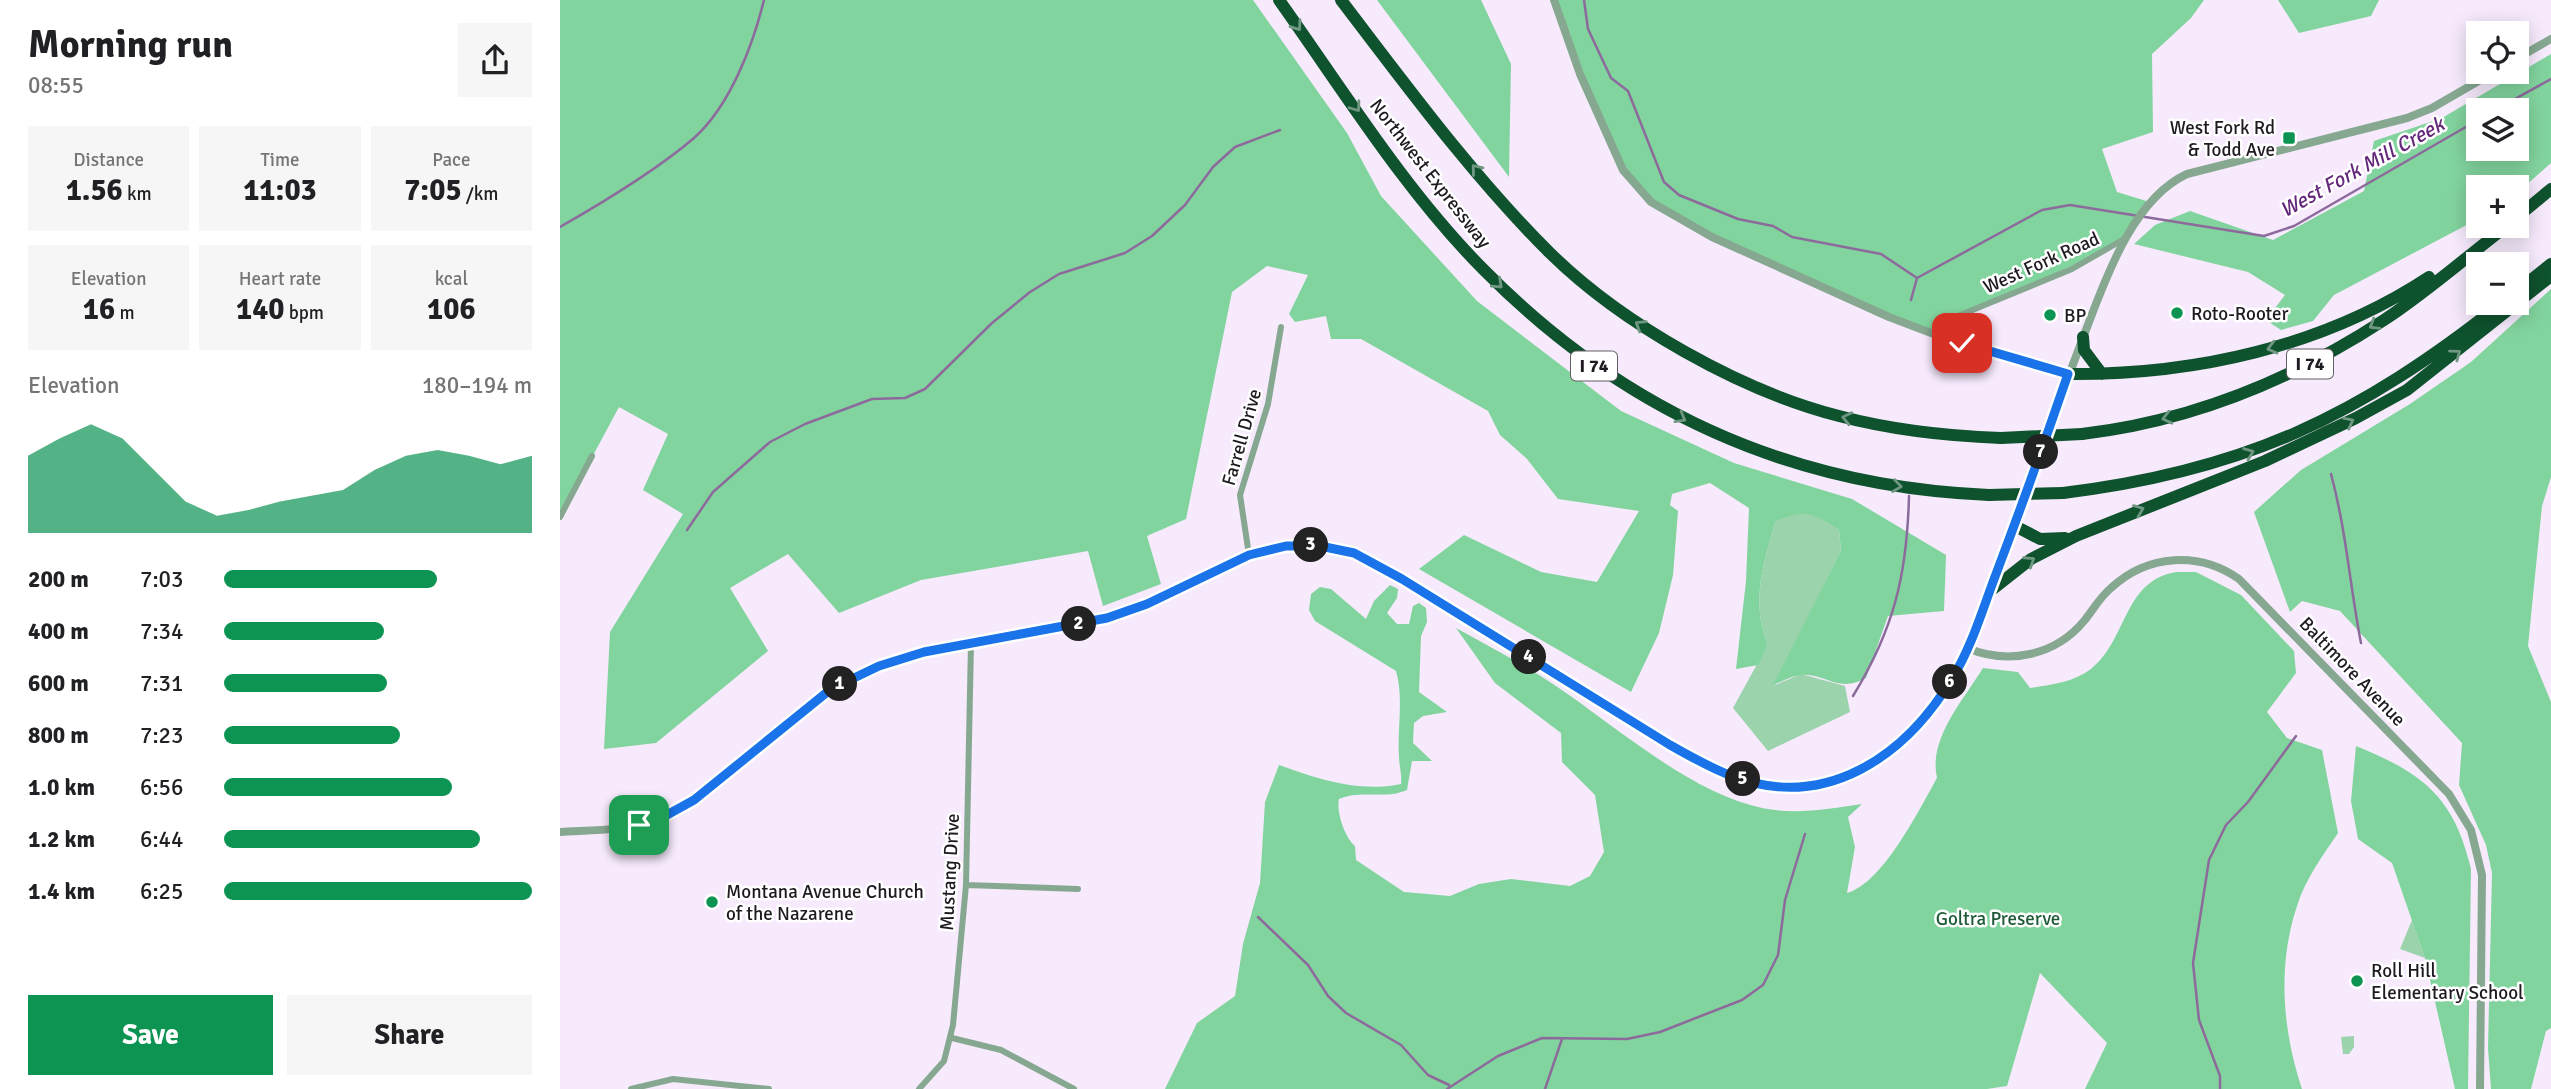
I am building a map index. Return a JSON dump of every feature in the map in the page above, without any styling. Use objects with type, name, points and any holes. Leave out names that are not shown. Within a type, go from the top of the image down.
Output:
[{"type":"highway","name":"Northwest Expressway","points":[[1279,0],[1437,217],[1483,270],[1538,322],[1603,373],[1690,424],[1787,462],[1850,479],[1989,495],[2063,493],[2194,471],[2307,430],[2395,381],[2441,351],[2487,315]]},
{"type":"highway","name":"Northwest Expressway","points":[[1340,0],[1513,215],[1552,255],[1639,324],[1713,366],[1805,406],[1914,431],[2001,438],[2082,434],[2128,428],[2188,413],[2239,396],[2299,370],[2385,319],[2490,238]]},
{"type":"highway","points":[[2529,208],[2551,189]]},
{"type":"highway","points":[[2068,374],[2102,374],[2197,366],[2297,341],[2399,295],[2487,238]]},
{"type":"highway","points":[[2529,282],[2551,264]]},
{"type":"highway","points":[[1989,593],[2031,559],[2076,536],[2265,461],[2379,406],[2407,390],[2455,355],[2551,276]]},
{"type":"highway","points":[[2083,337],[2084,350],[2102,374]]},
{"type":"highway","points":[[2015,526],[2040,539],[2076,536]]},
{"type":"street","points":[[1554,0],[1580,74],[1623,170],[1651,202],[1712,237],[1889,317],[1940,336],[2068,374]]},
{"type":"street","points":[[2529,52],[2551,39]]},
{"type":"street","name":"West Fork Road","points":[[1940,336],[1943,326],[1953,318],[2072,269],[2124,239],[2170,183],[2187,174],[2394,122],[2431,108],[2473,84]]},
{"type":"street","points":[[560,832],[624,828],[665,816],[694,800],[831,689],[901,658],[1116,615],[1147,604],[1249,555],[1277,547],[1305,545],[1354,553],[1402,579],[1670,745],[1733,776],[1765,784],[1813,785],[1846,776],[1869,766],[1913,733],[1954,676],[2015,526],[2068,374],[2124,239]]},
{"type":"street","name":"Farrell Drive","points":[[1249,555],[1240,495],[1268,404],[1281,327]]},
{"type":"street","points":[[560,517],[592,456]]},
{"type":"street","name":"Baltimore Avenue","points":[[1967,648],[1983,655],[2011,657],[2054,646],[2075,631],[2121,579],[2133,570],[2162,561],[2197,561],[2227,570],[2239,579],[2449,794],[2471,830],[2482,875],[2480,1089]]},
{"type":"street","name":"Mustang Drive","points":[[919,1089],[938,1071],[951,1038],[966,885],[971,644]]},
{"type":"street","points":[[966,885],[1078,889]]},
{"type":"street","points":[[951,1038],[1001,1050],[1074,1089]]},
{"type":"street","points":[[631,1089],[658,1081],[688,1079],[769,1089]]},
{"type":"green space","points":[[560,0],[1253,0],[1347,133],[1381,196],[1477,301],[1621,411],[1734,463],[1852,499],[1946,555],[1944,611],[1888,616],[1866,678],[1847,684],[1817,676],[1800,675],[1773,685],[1841,551],[1839,530],[1815,516],[1794,515],[1775,522],[1763,568],[1759,598],[1768,644],[1758,665],[1736,669],[1746,581],[1749,508],[1710,483],[1672,494],[1670,505],[1678,511],[1673,575],[1659,633],[1631,692],[1419,569],[1464,535],[1541,572],[1597,582],[1639,511],[1558,499],[1527,459],[1500,435],[1488,411],[1361,339],[1331,339],[1326,316],[1295,322],[1289,314],[1308,275],[1267,266],[1232,292],[1186,519],[1147,536],[1161,584],[1103,606],[1088,551],[921,580],[839,613],[788,554],[730,588],[768,651],[656,743],[604,749],[610,632],[683,514],[643,490],[668,434],[619,407],[560,517]]},
{"type":"green space","points":[[1377,0],[1481,0],[1511,64],[1509,177]]},
{"type":"green space","points":[[1554,0],[2204,0],[2191,18],[2152,54],[2153,132],[2102,149],[2117,192],[2153,203],[2111,249],[1953,318],[1943,326],[1939,336],[1712,237],[1651,202],[1617,155]]},
{"type":"green space","points":[[2278,0],[2379,0],[2371,16],[2299,33]]},
{"type":"green space","points":[[2551,54],[2551,163],[2529,182],[2529,175],[2466,175],[2466,225],[2334,295],[2313,321],[2281,330],[2266,320],[2285,295],[2248,272],[2134,244],[2155,225],[2190,211],[2273,240],[2364,191],[2374,141],[2442,118],[2466,104],[2466,161],[2529,161],[2529,98],[2476,98],[2500,84],[2529,84],[2529,67]]},
{"type":"green space","points":[[2551,289],[2551,477],[2542,506],[2528,646],[2551,702],[2551,1028],[2546,1031],[2531,1089],[2491,1089],[2488,1048],[2492,873],[2486,845],[2459,785],[2462,743],[2340,611],[2302,601],[2290,612],[2254,512],[2301,470],[2410,404],[2471,362],[2523,315],[2529,315],[2529,309]]},
{"type":"green space","points":[[1794,513],[1813,513],[1839,530],[1841,551],[1775,685],[1801,674],[1845,686],[1850,712],[1768,751],[1733,708],[1768,644],[1759,598],[1763,568],[1775,522]]},
{"type":"green space","name":"Goltra Preserve","points":[[2176,572],[2196,572],[2241,595],[2294,651],[2296,673],[2267,712],[2287,738],[2322,750],[2338,833],[2301,894],[2291,926],[2285,972],[2286,1020],[2302,1089],[2085,1089],[2107,1043],[2040,973],[2007,1086],[1987,1089],[1165,1089],[1197,1023],[1235,996],[1243,944],[1260,883],[1265,802],[1279,765],[1324,780],[1354,786],[1401,784],[1400,692],[1396,671],[1315,621],[1309,610],[1311,594],[1320,587],[1331,589],[1366,619],[1374,601],[1390,585],[1398,589],[1397,598],[1387,613],[1397,624],[1409,624],[1413,606],[1419,603],[1426,608],[1427,622],[1421,636],[1419,692],[1447,712],[1423,716],[1414,723],[1413,743],[1432,761],[1412,761],[1407,790],[1390,794],[1347,796],[1339,799],[1338,804],[1345,831],[1355,846],[1356,860],[1404,892],[1450,896],[1479,884],[1511,879],[1570,886],[1590,876],[1604,852],[1595,795],[1562,762],[1561,733],[1495,683],[1456,628],[1541,676],[1680,773],[1734,800],[1762,808],[1787,811],[1862,804],[1848,817],[1855,847],[1847,893],[1874,875],[1887,861],[1910,826],[1937,778],[1936,763],[1943,734],[1983,668],[2018,672],[2030,688],[2077,677],[2091,669],[2103,657],[2136,599],[2146,587],[2159,578]]},
{"type":"green space","points":[[2356,746],[2400,766],[2432,791],[2445,806],[2464,844],[2471,869],[2468,1089],[2455,1089],[2425,958],[2392,863],[2358,839],[2351,801]]},
{"type":"green space","points":[[2412,920],[2425,958],[2400,949]]},
{"type":"green space","points":[[2354,1036],[2354,1047],[2349,1054],[2343,1054],[2341,1037]]},
{"type":"waterway","points":[[560,227],[647,173],[680,150],[707,125],[729,92],[747,55],[764,0]]},
{"type":"waterway","name":"West Fork Mill Creek","points":[[1584,0],[1588,29],[1611,78],[1628,91],[1664,182],[1679,195],[1738,219],[1773,226],[1792,237],[1881,254],[1917,278],[2042,210],[2070,205],[2264,236],[2294,226],[2466,127]]},
{"type":"waterway","name":"West Fork Mill Creek","points":[[2517,98],[2551,79]]},
{"type":"waterway","points":[[687,530],[713,492],[770,442],[805,424],[872,399],[905,398],[925,389],[992,323],[1030,292],[1059,274],[1125,253],[1152,236],[1185,205],[1213,167],[1235,147],[1280,130]]},
{"type":"waterway","points":[[1911,300],[1917,278]]},
{"type":"waterway","points":[[2331,474],[2361,643]]},
{"type":"waterway","points":[[1853,696],[1879,648],[1896,600],[1905,551],[1909,496]]},
{"type":"waterway","points":[[2220,1089],[2220,1076],[2199,1020],[2193,963],[2209,860],[2226,825],[2248,802],[2296,736]]},
{"type":"waterway","points":[[1447,1089],[1498,1056],[1542,1038],[1627,1039],[1660,1032],[1742,1000],[1763,985],[1778,955],[1785,900],[1805,834]]},
{"type":"waterway","points":[[1258,917],[1308,965],[1328,996],[1346,1013],[1401,1045],[1428,1075],[1449,1085]]},
{"type":"waterway","points":[[1545,1089],[1562,1039]]},
{"type":"place","name":"West Fork Rd & Todd Ave","points":[[2289,138]]},
{"type":"place","name":"Roto-Rooter","points":[[2177,313]]},
{"type":"place","name":"BP","points":[[2050,315]]},
{"type":"place","name":"Montana Avenue Church of the Nazarene","points":[[712,902]]},
{"type":"place","name":"Roll Hill Elementary School","points":[[2357,981]]},
{"type":"route","points":[[639,825],[665,816],[694,800],[831,689],[879,666],[924,652],[1107,618],[1147,604],[1256,552],[1305,545],[1354,553],[1402,579],[1670,745],[1715,769],[1750,781],[1778,786],[1830,782],[1869,766],[1913,733],[1954,676],[2015,526],[2068,374],[1962,343]]}]
